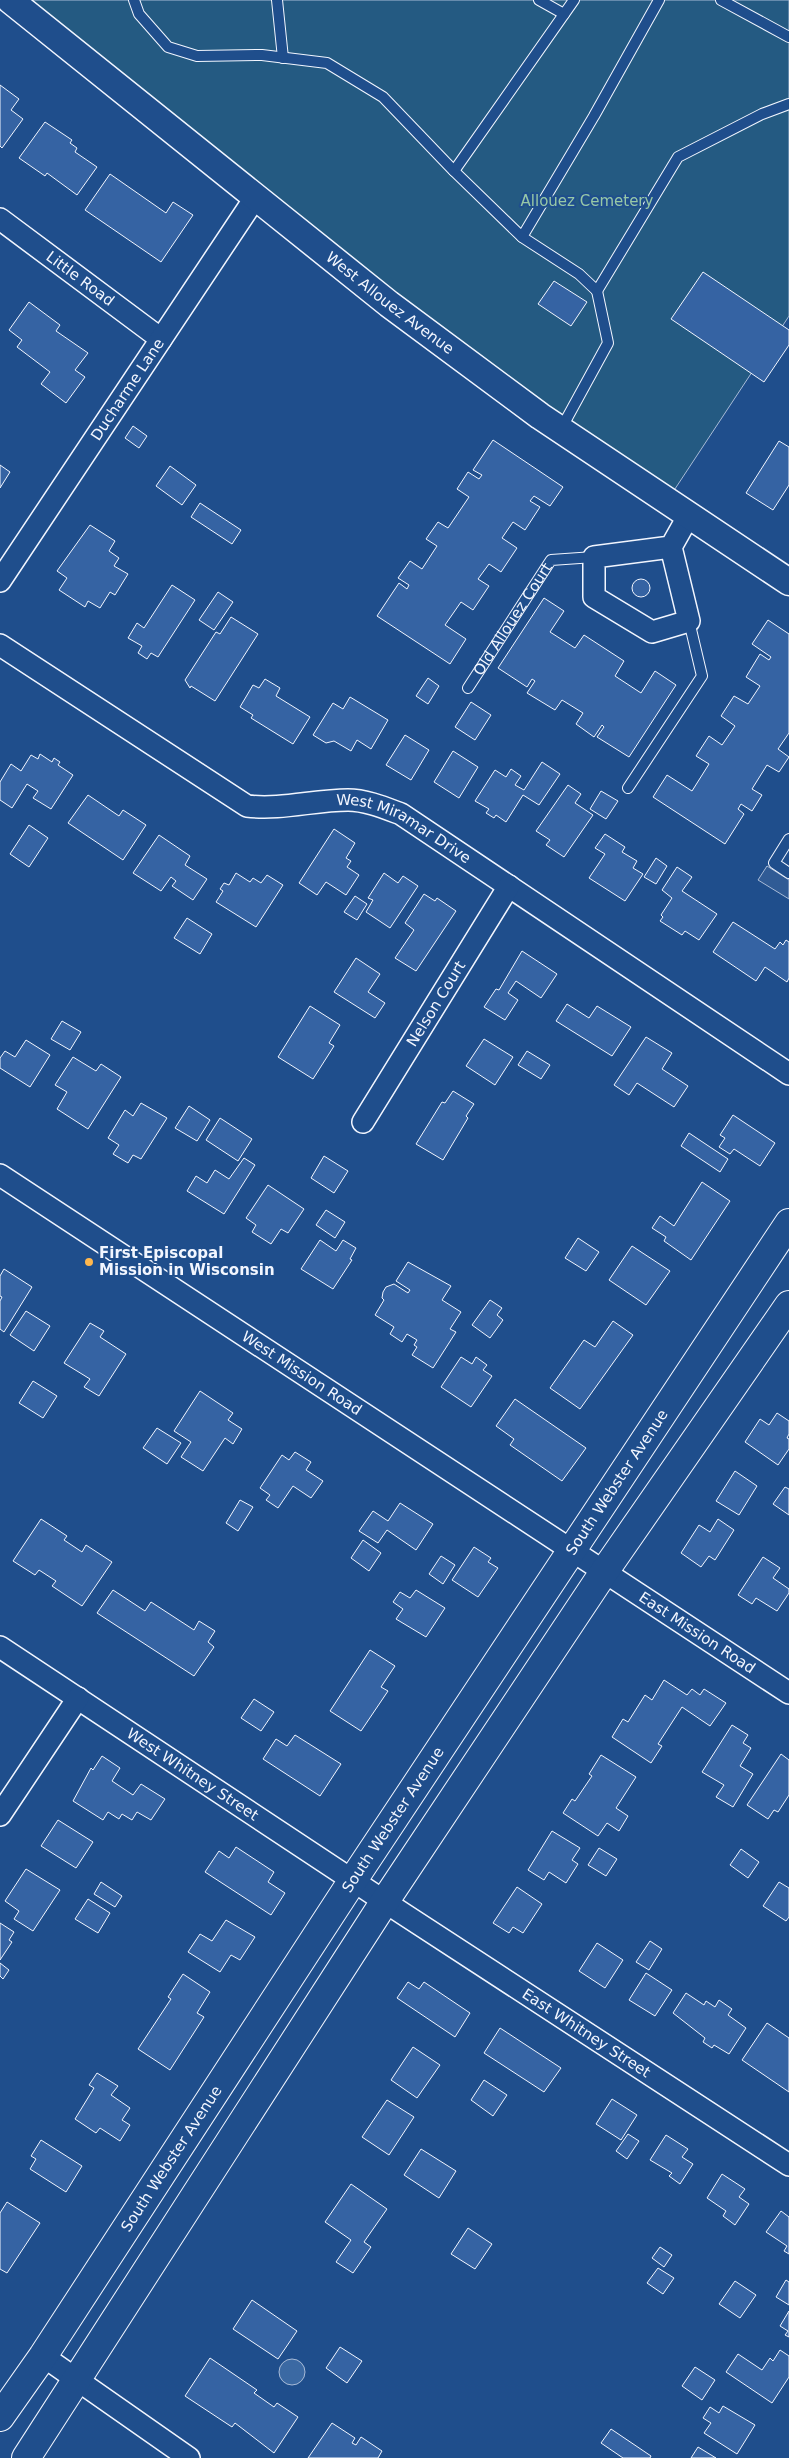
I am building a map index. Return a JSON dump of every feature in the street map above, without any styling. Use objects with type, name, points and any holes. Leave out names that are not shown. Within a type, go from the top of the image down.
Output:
[{"type":"main road","name":"South Webster Avenue","points":[[0,2417],[43,2356],[353,1880],[789,1223]]},
{"type":"main road","points":[[26,2458],[385,1902],[604,1572],[789,1305]]},
{"type":"street","name":"West Allouez Avenue","points":[[10,0],[389,304],[561,430],[789,582]]},
{"type":"street","name":"Ducharme Lane","points":[[0,581],[255,198]]},
{"type":"street","name":"Little Road","points":[[0,218],[161,339]]},
{"type":"street","points":[[594,557],[594,597],[652,632],[689,621],[671,547],[689,515]]},
{"type":"street","name":"Old Allouez Court","points":[[594,557],[671,547]]},
{"type":"street","name":"West Miramar Drive","points":[[0,645],[247,806],[266,808],[349,800],[381,806],[401,814],[789,1074]]},
{"type":"street","name":"Nelson Court","points":[[363,1122],[509,886]]},
{"type":"street","name":"West Mission Road","points":[[0,1175],[604,1572]]},
{"type":"street","name":"East Mission Road","points":[[604,1572],[789,1693]]},
{"type":"street","name":"West Whitney Street","points":[[0,1647],[385,1902]]},
{"type":"street","points":[[0,1814],[78,1698]]},
{"type":"street","name":"East Whitney Street","points":[[385,1902],[789,2165]]},
{"type":"street","points":[[43,2356],[189,2458]]},
{"type":"lane","points":[[134,0],[139,14],[168,47],[197,56],[262,56],[327,63],[383,97],[454,171],[522,236],[579,274],[596,291],[608,343],[561,430]]},
{"type":"lane","points":[[277,0],[283,58]]},
{"type":"lane","points":[[539,0],[564,14]]},
{"type":"lane","points":[[454,171],[574,0]]},
{"type":"lane","points":[[522,236],[594,116],[659,0]]},
{"type":"lane","points":[[721,0],[789,37]]},
{"type":"lane","points":[[596,291],[678,157],[762,114],[789,104]]},
{"type":"lane","name":"Old Allouez Court","points":[[468,688],[551,560],[594,557]]},
{"type":"lane","points":[[628,788],[702,676],[689,621]]},
{"type":"lane","points":[[789,840],[774,864],[789,873]]},
{"type":"green space","name":"Allouez Cemetery","points":[[10,0],[789,0],[789,316],[667,501]]},
{"type":"shaded area","points":[[767,866],[789,880],[789,899],[758,880]]},
{"type":"shaded area","points":[[292,2359],[301,2363],[305,2372],[301,2381],[292,2385],[283,2381],[279,2372],[283,2363]]},
{"type":"building","points":[[0,85],[19,99],[11,110],[23,119],[2,148],[0,146]]},
{"type":"building","points":[[45,122],[72,140],[70,143],[77,148],[75,152],[97,167],[77,195],[47,173],[45,176],[19,158]]},
{"type":"building","points":[[110,174],[166,213],[173,202],[193,215],[161,262],[85,210]]},
{"type":"building","points":[[703,272],[789,330],[789,345],[764,382],[671,319]]},
{"type":"building","points":[[554,281],[587,302],[571,326],[538,304]]},
{"type":"building","points":[[29,302],[60,325],[56,331],[88,353],[75,370],[85,377],[66,403],[41,384],[50,372],[17,347],[22,340],[9,330]]},
{"type":"building","points":[[133,426],[147,436],[139,448],[125,438]]},
{"type":"building","points":[[493,440],[563,487],[550,506],[534,496],[530,501],[540,507],[525,530],[513,522],[502,538],[517,548],[501,572],[489,564],[478,579],[489,586],[473,610],[461,602],[445,625],[466,639],[450,664],[377,616],[399,583],[407,589],[409,585],[398,578],[410,561],[422,569],[437,546],[426,539],[438,522],[448,528],[469,497],[457,489],[468,472],[479,479],[482,475],[473,470]]},
{"type":"building","points":[[779,441],[789,447],[789,485],[773,510],[746,493]]},
{"type":"building","points":[[0,465],[10,472],[0,488]]},
{"type":"building","points":[[170,466],[196,485],[182,505],[156,486]]},
{"type":"building","points":[[200,503],[241,530],[232,544],[191,517]]},
{"type":"building","points":[[90,525],[115,541],[109,551],[119,558],[114,566],[128,574],[115,595],[110,592],[100,608],[88,601],[85,607],[59,590],[67,578],[57,571]]},
{"type":"building","points":[[637,579],[645,579],[650,584],[648,595],[637,597],[632,592],[632,584]]},
{"type":"building","points":[[172,585],[195,600],[158,657],[151,653],[147,659],[138,653],[142,646],[128,638],[137,623],[144,628]]},
{"type":"building","points":[[218,592],[233,602],[214,630],[199,620]]},
{"type":"building","points":[[544,598],[564,611],[550,632],[575,648],[584,635],[624,661],[615,676],[641,693],[655,671],[676,685],[629,757],[597,737],[604,727],[602,725],[594,737],[576,724],[583,713],[562,700],[555,710],[527,693],[535,681],[532,679],[527,687],[498,668]]},
{"type":"building","points":[[231,617],[258,634],[215,701],[191,686],[190,688],[185,680],[216,632],[220,634]]},
{"type":"building","points":[[768,620],[789,634],[789,733],[778,749],[789,757],[779,772],[767,765],[752,789],[762,795],[752,811],[741,804],[738,809],[744,814],[725,844],[653,797],[667,775],[692,791],[709,764],[696,756],[709,736],[722,745],[735,726],[721,716],[734,696],[748,704],[760,686],[746,677],[760,654],[769,660],[771,657],[752,644]]},
{"type":"building","points":[[428,678],[439,686],[428,704],[416,696]]},
{"type":"building","points":[[265,679],[280,688],[276,696],[310,717],[293,744],[251,718],[253,715],[240,707],[253,685],[259,688]]},
{"type":"building","points":[[350,697],[388,720],[371,749],[357,740],[351,751],[334,741],[326,743],[313,735],[333,703],[343,709]]},
{"type":"building","points":[[471,702],[491,715],[475,740],[455,727]]},
{"type":"building","points":[[405,735],[429,750],[411,780],[386,765]]},
{"type":"building","points":[[453,751],[478,767],[459,798],[434,782]]},
{"type":"building","points":[[40,754],[52,762],[54,758],[60,762],[58,765],[73,775],[51,809],[33,798],[38,791],[27,784],[12,808],[0,800],[0,782],[11,764],[21,771],[31,755],[38,759]]},
{"type":"building","points":[[542,762],[560,774],[539,805],[523,795],[506,822],[496,815],[494,818],[486,813],[489,809],[475,801],[495,770],[506,777],[511,769],[521,776],[515,785],[524,790]]},
{"type":"building","points":[[568,785],[581,794],[575,803],[593,815],[564,857],[546,845],[550,840],[536,831]]},
{"type":"building","points":[[601,791],[618,801],[606,819],[590,809]]},
{"type":"building","points":[[88,795],[119,816],[123,810],[146,825],[123,860],[68,823]]},
{"type":"building","points":[[29,825],[48,838],[29,867],[10,854]]},
{"type":"building","points":[[334,829],[355,843],[346,858],[351,861],[347,867],[359,875],[346,895],[326,882],[317,895],[299,883]]},
{"type":"building","points":[[605,834],[625,847],[622,852],[637,861],[633,868],[643,874],[625,901],[589,878],[605,854],[595,848]]},
{"type":"building","points":[[159,835],[190,856],[185,865],[207,879],[193,900],[172,886],[176,881],[171,877],[161,891],[133,873]]},
{"type":"building","points":[[656,858],[667,866],[656,884],[644,877]]},
{"type":"building","points":[[677,867],[692,877],[682,891],[717,914],[699,940],[685,931],[682,935],[660,921],[663,917],[661,915],[672,898],[662,890]]},
{"type":"building","points":[[236,873],[250,882],[253,878],[261,883],[267,875],[283,885],[256,927],[216,902],[223,891],[220,889],[224,883],[229,885]]},
{"type":"building","points":[[384,873],[398,883],[403,876],[418,886],[390,928],[366,912],[373,900],[368,898]]},
{"type":"building","points":[[424,894],[435,901],[437,898],[456,911],[416,971],[395,958],[414,930],[405,923]]},
{"type":"building","points":[[355,896],[367,904],[357,920],[344,912]]},
{"type":"building","points":[[187,918],[212,934],[200,954],[174,938]]},
{"type":"building","points":[[733,922],[775,949],[780,942],[783,945],[786,940],[789,942],[789,978],[787,982],[765,967],[756,981],[713,952]]},
{"type":"building","points":[[522,951],[557,974],[541,998],[516,981],[508,993],[518,1000],[505,1020],[484,1007],[496,989],[499,990]]},
{"type":"building","points":[[356,958],[380,974],[368,992],[385,1003],[375,1018],[334,992]]},
{"type":"building","points":[[567,1004],[589,1018],[597,1006],[631,1027],[612,1056],[556,1021]]},
{"type":"building","points":[[310,1006],[340,1025],[329,1043],[334,1046],[313,1079],[278,1057]]},
{"type":"building","points":[[62,1021],[81,1032],[70,1050],[51,1039]]},
{"type":"building","points":[[646,1037],[672,1053],[662,1069],[688,1086],[674,1107],[637,1083],[629,1095],[614,1085]]},
{"type":"building","points":[[484,1039],[513,1057],[495,1085],[466,1066]]},
{"type":"building","points":[[26,1040],[50,1055],[30,1087],[0,1068],[0,1058],[5,1051],[15,1057]]},
{"type":"building","points":[[527,1051],[550,1065],[541,1079],[518,1065]]},
{"type":"building","points":[[73,1057],[96,1071],[101,1064],[121,1077],[88,1129],[57,1109],[67,1092],[55,1085]]},
{"type":"building","points":[[453,1091],[474,1104],[466,1116],[468,1118],[443,1160],[416,1144],[442,1102],[445,1103]]},
{"type":"building","points":[[141,1103],[167,1118],[141,1159],[133,1155],[128,1163],[113,1154],[119,1145],[108,1138],[125,1110],[133,1116]]},
{"type":"building","points":[[189,1106],[210,1120],[197,1141],[175,1128]]},
{"type":"building","points":[[733,1115],[775,1143],[760,1166],[734,1149],[730,1154],[719,1147],[725,1138],[720,1135]]},
{"type":"building","points":[[220,1118],[252,1139],[238,1161],[206,1140]]},
{"type":"building","points":[[689,1133],[728,1159],[720,1172],[681,1146]]},
{"type":"building","points":[[324,1156],[348,1171],[334,1193],[311,1178]]},
{"type":"building","points":[[244,1158],[255,1165],[224,1214],[187,1191],[196,1176],[207,1183],[215,1170],[229,1179]]},
{"type":"building","points":[[702,1182],[730,1201],[691,1260],[664,1241],[666,1237],[652,1228],[660,1216],[674,1226]]},
{"type":"building","points":[[268,1185],[304,1209],[288,1233],[281,1229],[271,1244],[252,1232],[256,1225],[246,1218]]},
{"type":"building","points":[[326,1210],[345,1222],[335,1238],[316,1225]]},
{"type":"building","points":[[578,1238],[599,1252],[586,1271],[565,1258]]},
{"type":"building","points":[[320,1240],[336,1251],[343,1240],[356,1248],[350,1259],[352,1260],[333,1289],[301,1269]]},
{"type":"building","points":[[632,1246],[670,1271],[646,1305],[609,1280]]},
{"type":"building","points":[[408,1262],[451,1286],[442,1300],[461,1312],[450,1329],[456,1332],[433,1368],[412,1355],[417,1347],[414,1345],[417,1340],[407,1334],[402,1342],[390,1334],[394,1327],[375,1315],[384,1300],[382,1298],[386,1287],[394,1284],[408,1293],[410,1290],[396,1281]]},
{"type":"building","points":[[4,1269],[32,1287],[4,1332],[0,1329],[0,1301],[2,1297],[0,1296],[0,1276]]},
{"type":"building","points":[[490,1300],[502,1308],[497,1315],[503,1320],[490,1338],[472,1325]]},
{"type":"building","points":[[26,1311],[50,1326],[34,1351],[10,1335]]},
{"type":"building","points":[[613,1321],[633,1335],[580,1409],[550,1388],[584,1340],[595,1347]]},
{"type":"building","points":[[90,1323],[104,1331],[100,1337],[126,1354],[99,1396],[84,1387],[90,1379],[64,1363]]},
{"type":"building","points":[[461,1357],[472,1364],[476,1357],[487,1365],[483,1370],[492,1376],[471,1407],[441,1387]]},
{"type":"building","points":[[33,1381],[57,1396],[43,1418],[19,1403]]},
{"type":"building","points":[[200,1391],[233,1413],[228,1420],[242,1429],[233,1444],[225,1438],[203,1471],[181,1457],[191,1442],[174,1431]]},
{"type":"building","points":[[515,1399],[586,1448],[562,1481],[510,1445],[514,1439],[496,1426]]},
{"type":"building","points":[[777,1413],[789,1421],[789,1434],[787,1438],[789,1439],[789,1449],[778,1465],[745,1442],[760,1419],[769,1425]]},
{"type":"building","points":[[157,1428],[181,1443],[167,1464],[143,1448]]},
{"type":"building","points":[[295,1452],[311,1462],[306,1470],[323,1481],[311,1498],[293,1486],[278,1508],[266,1500],[270,1495],[260,1488],[282,1455],[289,1460]]},
{"type":"building","points":[[735,1471],[757,1486],[739,1515],[716,1501]]},
{"type":"building","points":[[785,1487],[789,1489],[789,1515],[773,1504]]},
{"type":"building","points":[[240,1500],[253,1507],[238,1531],[226,1523]]},
{"type":"building","points":[[400,1503],[433,1524],[416,1550],[387,1530],[378,1543],[359,1531],[373,1511],[388,1521]]},
{"type":"building","points":[[41,1519],[67,1536],[64,1540],[82,1552],[86,1545],[112,1562],[82,1606],[52,1586],[56,1581],[39,1570],[35,1575],[13,1561]]},
{"type":"building","points":[[718,1519],[734,1530],[715,1560],[709,1556],[701,1567],[681,1553],[699,1525],[710,1532]]},
{"type":"building","points":[[363,1540],[381,1553],[369,1571],[351,1558]]},
{"type":"building","points":[[474,1547],[491,1558],[488,1562],[498,1568],[478,1597],[452,1580]]},
{"type":"building","points":[[441,1556],[455,1565],[443,1584],[429,1574]]},
{"type":"building","points":[[763,1557],[780,1568],[773,1578],[789,1589],[789,1593],[777,1611],[756,1598],[752,1604],[738,1595]]},
{"type":"building","points":[[113,1590],[145,1611],[151,1602],[194,1630],[199,1621],[215,1631],[208,1642],[214,1647],[194,1676],[97,1613]]},
{"type":"building","points":[[416,1590],[445,1608],[426,1637],[396,1619],[403,1609],[393,1602],[400,1592],[410,1598]]},
{"type":"building","points":[[370,1650],[395,1666],[381,1687],[388,1691],[361,1731],[330,1711]]},
{"type":"building","points":[[664,1680],[687,1695],[692,1689],[700,1695],[704,1689],[726,1703],[710,1726],[682,1707],[658,1744],[662,1746],[651,1763],[612,1737],[623,1719],[628,1722],[645,1695],[652,1700]]},
{"type":"building","points":[[254,1699],[274,1712],[261,1731],[241,1718]]},
{"type":"building","points":[[732,1725],[748,1735],[743,1743],[751,1748],[740,1766],[753,1774],[733,1807],[716,1797],[724,1785],[702,1772]]},
{"type":"building","points":[[295,1735],[341,1764],[320,1796],[263,1759],[276,1739],[287,1746]]},
{"type":"building","points":[[781,1754],[789,1760],[789,1795],[778,1812],[774,1810],[768,1819],[747,1805]]},
{"type":"building","points":[[601,1755],[636,1777],[616,1808],[628,1816],[619,1831],[607,1823],[598,1836],[563,1813],[572,1799],[575,1801],[592,1776],[589,1774]]},
{"type":"building","points":[[102,1756],[120,1768],[112,1781],[133,1795],[141,1784],[165,1799],[151,1820],[137,1812],[132,1820],[122,1814],[119,1819],[108,1812],[103,1820],[73,1801],[91,1768],[93,1770]]},
{"type":"building","points":[[58,1820],[93,1842],[76,1868],[41,1846]]},
{"type":"building","points":[[552,1831],[580,1848],[572,1860],[578,1864],[566,1883],[549,1872],[544,1880],[528,1870]]},
{"type":"building","points":[[236,1847],[274,1872],[268,1882],[285,1893],[271,1915],[205,1872],[219,1851],[229,1858]]},
{"type":"building","points":[[599,1848],[617,1859],[606,1876],[588,1865]]},
{"type":"building","points":[[741,1849],[759,1862],[748,1878],[730,1865]]},
{"type":"building","points":[[26,1869],[60,1890],[33,1931],[14,1919],[19,1911],[5,1901]]},
{"type":"building","points":[[101,1882],[122,1896],[115,1907],[94,1894]]},
{"type":"building","points":[[779,1882],[789,1888],[789,1917],[786,1921],[763,1906]]},
{"type":"building","points":[[517,1887],[542,1904],[523,1933],[513,1927],[509,1933],[493,1923]]},
{"type":"building","points":[[88,1899],[110,1913],[98,1933],[75,1919]]},
{"type":"building","points":[[226,1920],[255,1937],[240,1960],[231,1955],[220,1972],[188,1952],[200,1934],[212,1941]]},
{"type":"building","points":[[0,1923],[14,1932],[9,1940],[12,1942],[0,1960]]},
{"type":"building","points":[[650,1941],[662,1949],[649,1970],[636,1962]]},
{"type":"building","points":[[597,1943],[623,1960],[605,1988],[579,1971]]},
{"type":"building","points":[[0,1963],[9,1970],[3,1979],[0,1976]]},
{"type":"building","points":[[646,1973],[672,1990],[655,2016],[629,2000]]},
{"type":"building","points":[[183,1974],[210,1992],[197,2013],[204,2017],[170,2070],[138,2049],[171,1999],[168,1997]]},
{"type":"building","points":[[408,1982],[419,1989],[424,1982],[470,2013],[455,2037],[397,1998]]},
{"type":"building","points":[[686,1993],[704,2005],[706,2001],[715,2007],[719,2000],[732,2009],[728,2015],[746,2028],[729,2054],[714,2045],[712,2048],[703,2042],[705,2038],[673,2013]]},
{"type":"building","points":[[767,2023],[789,2038],[789,2092],[742,2060]]},
{"type":"building","points":[[500,2028],[561,2068],[544,2092],[484,2053]]},
{"type":"building","points":[[413,2047],[440,2065],[417,2098],[391,2080]]},
{"type":"building","points":[[97,2073],[118,2086],[111,2095],[130,2108],[122,2120],[130,2125],[120,2141],[100,2128],[96,2133],[75,2119],[94,2088],[89,2085]]},
{"type":"building","points":[[484,2080],[507,2095],[493,2116],[471,2100]]},
{"type":"building","points":[[612,2099],[637,2115],[621,2140],[596,2124]]},
{"type":"building","points":[[387,2100],[414,2117],[389,2155],[362,2137]]},
{"type":"building","points":[[628,2134],[639,2141],[627,2159],[616,2151]]},
{"type":"building","points":[[666,2135],[688,2149],[682,2157],[693,2164],[680,2184],[669,2176],[672,2173],[650,2160]]},
{"type":"building","points":[[41,2140],[82,2166],[66,2192],[30,2169],[36,2159],[31,2156]]},
{"type":"building","points":[[421,2149],[456,2171],[439,2198],[404,2175]]},
{"type":"building","points":[[722,2174],[745,2189],[739,2197],[749,2204],[735,2225],[723,2216],[726,2211],[707,2198]]},
{"type":"building","points":[[351,2184],[387,2209],[364,2242],[371,2247],[353,2273],[336,2262],[351,2240],[325,2222]]},
{"type":"building","points":[[7,2202],[40,2223],[7,2273],[0,2269],[0,2213]]},
{"type":"building","points":[[781,2211],[789,2217],[789,2254],[784,2251],[787,2246],[766,2232]]},
{"type":"building","points":[[468,2228],[492,2244],[475,2269],[451,2254]]},
{"type":"building","points":[[660,2247],[672,2255],[664,2267],[652,2258]]},
{"type":"building","points":[[658,2268],[674,2278],[663,2294],[647,2283]]},
{"type":"building","points":[[786,2280],[789,2282],[789,2305],[776,2297]]},
{"type":"building","points":[[735,2281],[756,2295],[740,2318],[719,2304]]},
{"type":"building","points":[[252,2300],[297,2331],[278,2359],[233,2329]]},
{"type":"building","points":[[789,2311],[789,2337],[785,2335],[788,2331],[780,2326]]},
{"type":"building","points":[[340,2347],[362,2361],[347,2383],[326,2368]]},
{"type":"building","points":[[780,2350],[789,2356],[789,2377],[772,2403],[726,2372],[738,2354],[762,2370],[770,2358],[773,2361]]},
{"type":"building","points":[[210,2358],[257,2390],[254,2393],[274,2407],[277,2403],[298,2417],[274,2453],[235,2423],[232,2427],[185,2396]]},
{"type":"building","points":[[695,2367],[715,2380],[702,2400],[682,2386]]},
{"type":"building","points":[[723,2406],[755,2425],[737,2454],[704,2433],[711,2423],[703,2418],[710,2407],[719,2413]]},
{"type":"building","points":[[332,2423],[355,2438],[352,2443],[356,2445],[361,2437],[382,2451],[378,2458],[308,2458]]},
{"type":"building","points":[[611,2429],[651,2456],[650,2458],[623,2458],[601,2443]]},
{"type":"building","points":[[698,2447],[716,2458],[691,2458]]},
{"type":"place","name":"First Episcopal Mission in Wisconsin","points":[[89,1262]]}]
